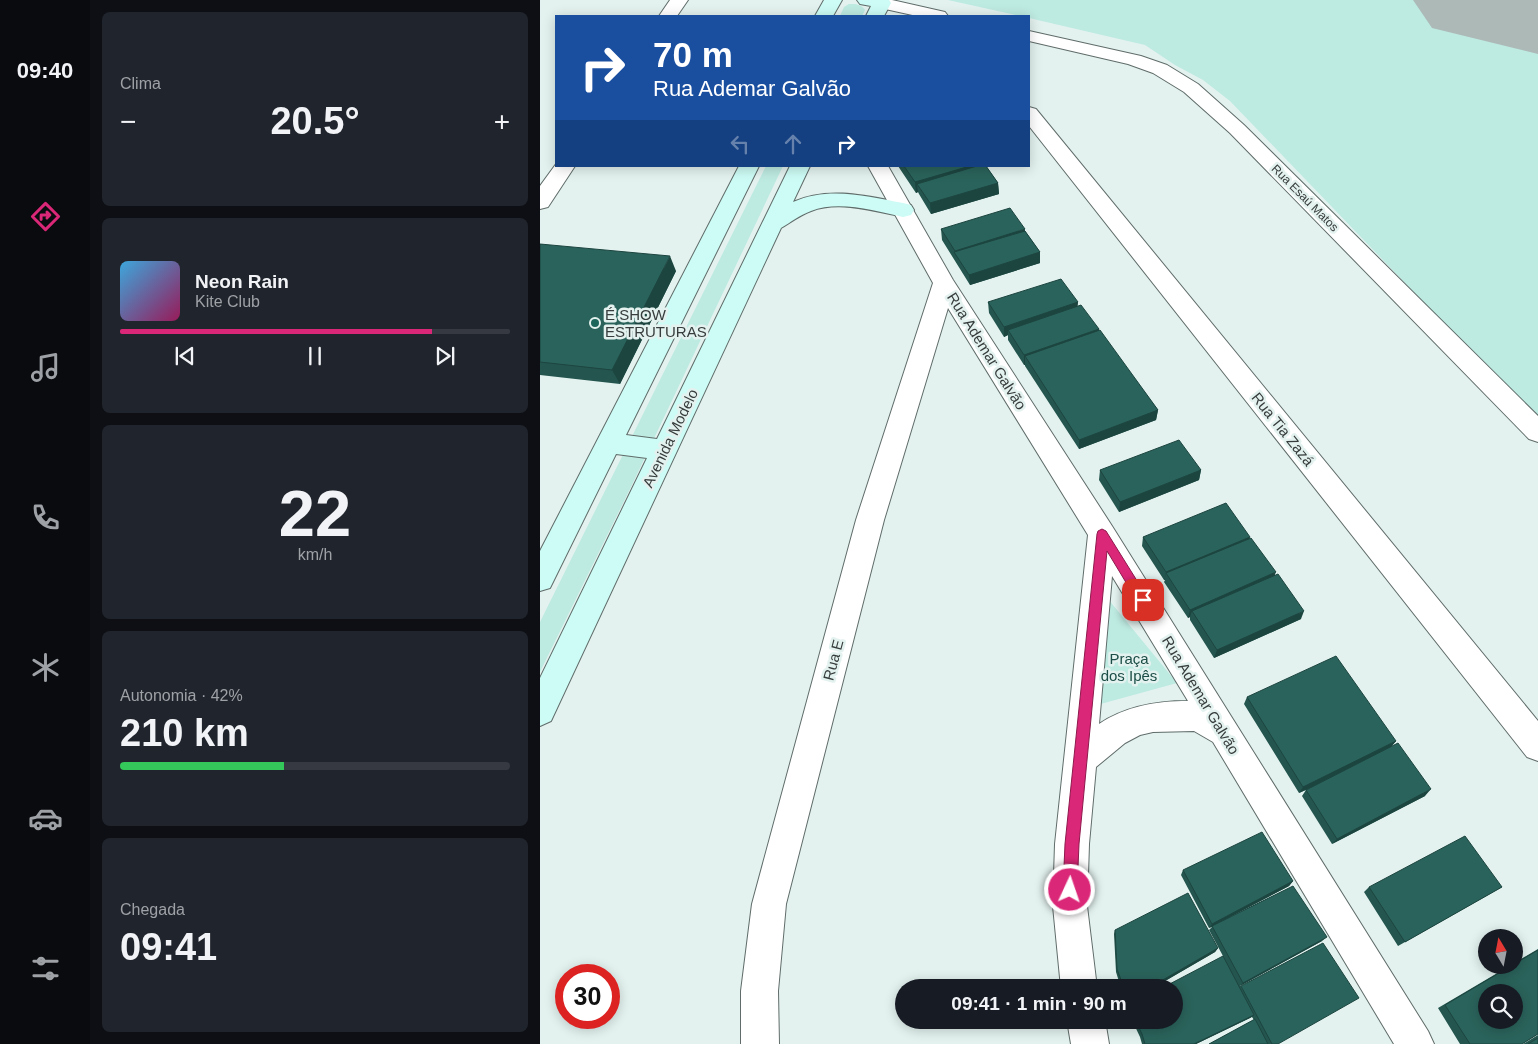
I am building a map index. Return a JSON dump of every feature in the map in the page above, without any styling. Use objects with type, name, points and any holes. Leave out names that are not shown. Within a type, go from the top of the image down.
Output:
[{"type":"main road","points":[[825,15],[833,0]]},
{"type":"main road","points":[[540,578],[748,167]]},
{"type":"main road","name":"Avenida Modelo","points":[[540,711],[800,167]]},
{"type":"main road","points":[[774,223],[795,208],[828,200],[861,201],[903,210]]},
{"type":"main road","points":[[609,443],[664,450]]},
{"type":"street","points":[[669,15],[679,0]]},
{"type":"street","points":[[874,7],[932,15]]},
{"type":"street","name":"Rua Esaú Matos","points":[[1030,36],[1134,60],[1160,69],[1191,88],[1237,129],[1538,432]]},
{"type":"street","name":"Rua Tia Zazá","points":[[1030,114],[1538,746]]},
{"type":"street","points":[[540,202],[564,167]]},
{"type":"street","name":"Rua Ademar Galvão","points":[[879,167],[944,283],[1102,534],[1415,1044]]},
{"type":"street","name":"Rua E","points":[[760,1044],[758,1025],[762,956],[770,904],[870,520],[944,283]]},
{"type":"street","points":[[1079,979],[1070,906],[1072,844],[1102,534]]},
{"type":"street","points":[[1080,760],[1105,737],[1120,727],[1142,719],[1170,715],[1197,717],[1224,732]]},
{"type":"street","points":[[1088,1029],[1090,1044]]},
{"type":"green space","points":[[948,0],[1538,0],[1538,417],[1432,311],[1230,101],[1203,80],[1175,65],[1145,45],[1030,18],[1030,15],[1016,15]]},
{"type":"green space","points":[[849,4],[858,5],[865,10],[862,15],[840,15],[844,7]]},
{"type":"green space","points":[[766,167],[783,167],[631,487],[540,672],[540,622]]},
{"type":"green space","name":"Praça dos Ipês","points":[[1108,599],[1177,683],[1097,705]]},
{"type":"building","points":[[905,167],[967,167],[915,182]]},
{"type":"building","points":[[974,167],[987,167],[998,183],[930,203],[917,184]]},
{"type":"building","points":[[1010,208],[1025,229],[955,251],[941,229]]},
{"type":"building","points":[[1025,231],[1040,252],[969,275],[954,252]]},
{"type":"building","name":"É SHOW ESTRUTURAS","points":[[540,244],[670,256],[612,370],[540,362]]},
{"type":"building","points":[[1061,279],[1078,302],[1004,327],[988,302]]},
{"type":"building","points":[[1081,305],[1099,329],[1024,355],[1008,330]]},
{"type":"building","points":[[1100,330],[1158,410],[1079,440],[1025,356]]},
{"type":"building","points":[[1179,440],[1201,470],[1120,502],[1100,470]]},
{"type":"building","points":[[1226,503],[1250,537],[1166,572],[1143,537]]},
{"type":"building","points":[[1251,538],[1276,572],[1190,610],[1166,573]]},
{"type":"building","points":[[1278,574],[1304,611],[1217,650],[1192,611]]},
{"type":"building","points":[[1336,656],[1396,741],[1303,787],[1247,697]]},
{"type":"building","points":[[1398,743],[1431,789],[1337,839],[1306,790]]},
{"type":"building","points":[[1262,832],[1293,881],[1212,924],[1183,870]]},
{"type":"building","points":[[1465,836],[1502,887],[1405,942],[1369,887]]},
{"type":"building","points":[[1293,886],[1327,937],[1243,983],[1212,926]]},
{"type":"building","points":[[1188,893],[1218,948],[1165,979],[1121,979],[1117,969],[1115,930]]},
{"type":"building","points":[[1323,943],[1359,998],[1278,1044],[1272,1044],[1241,986]]},
{"type":"building","points":[[1538,950],[1538,1034],[1522,1044],[1470,1044],[1445,1005],[1478,985],[1478,1029],[1523,1029],[1523,984],[1481,984],[1497,974],[1523,974],[1523,959]]},
{"type":"building","points":[[1223,956],[1254,1015],[1194,1044],[1145,1044],[1140,1029],[1183,1029],[1183,979],[1179,979]]},
{"type":"building","points":[[1255,1019],[1268,1044],[1209,1044]]},
{"type":"building","points":[[1538,1038],[1538,1044],[1528,1044]]},
{"type":"runway","points":[[1478,0],[1538,14]]},
{"type":"place","name":"É SHOW ESTRUTURAS","points":[[595,323]]},
{"type":"route","points":[[1070,890],[1072,844],[1102,534],[1143,600]]}]
